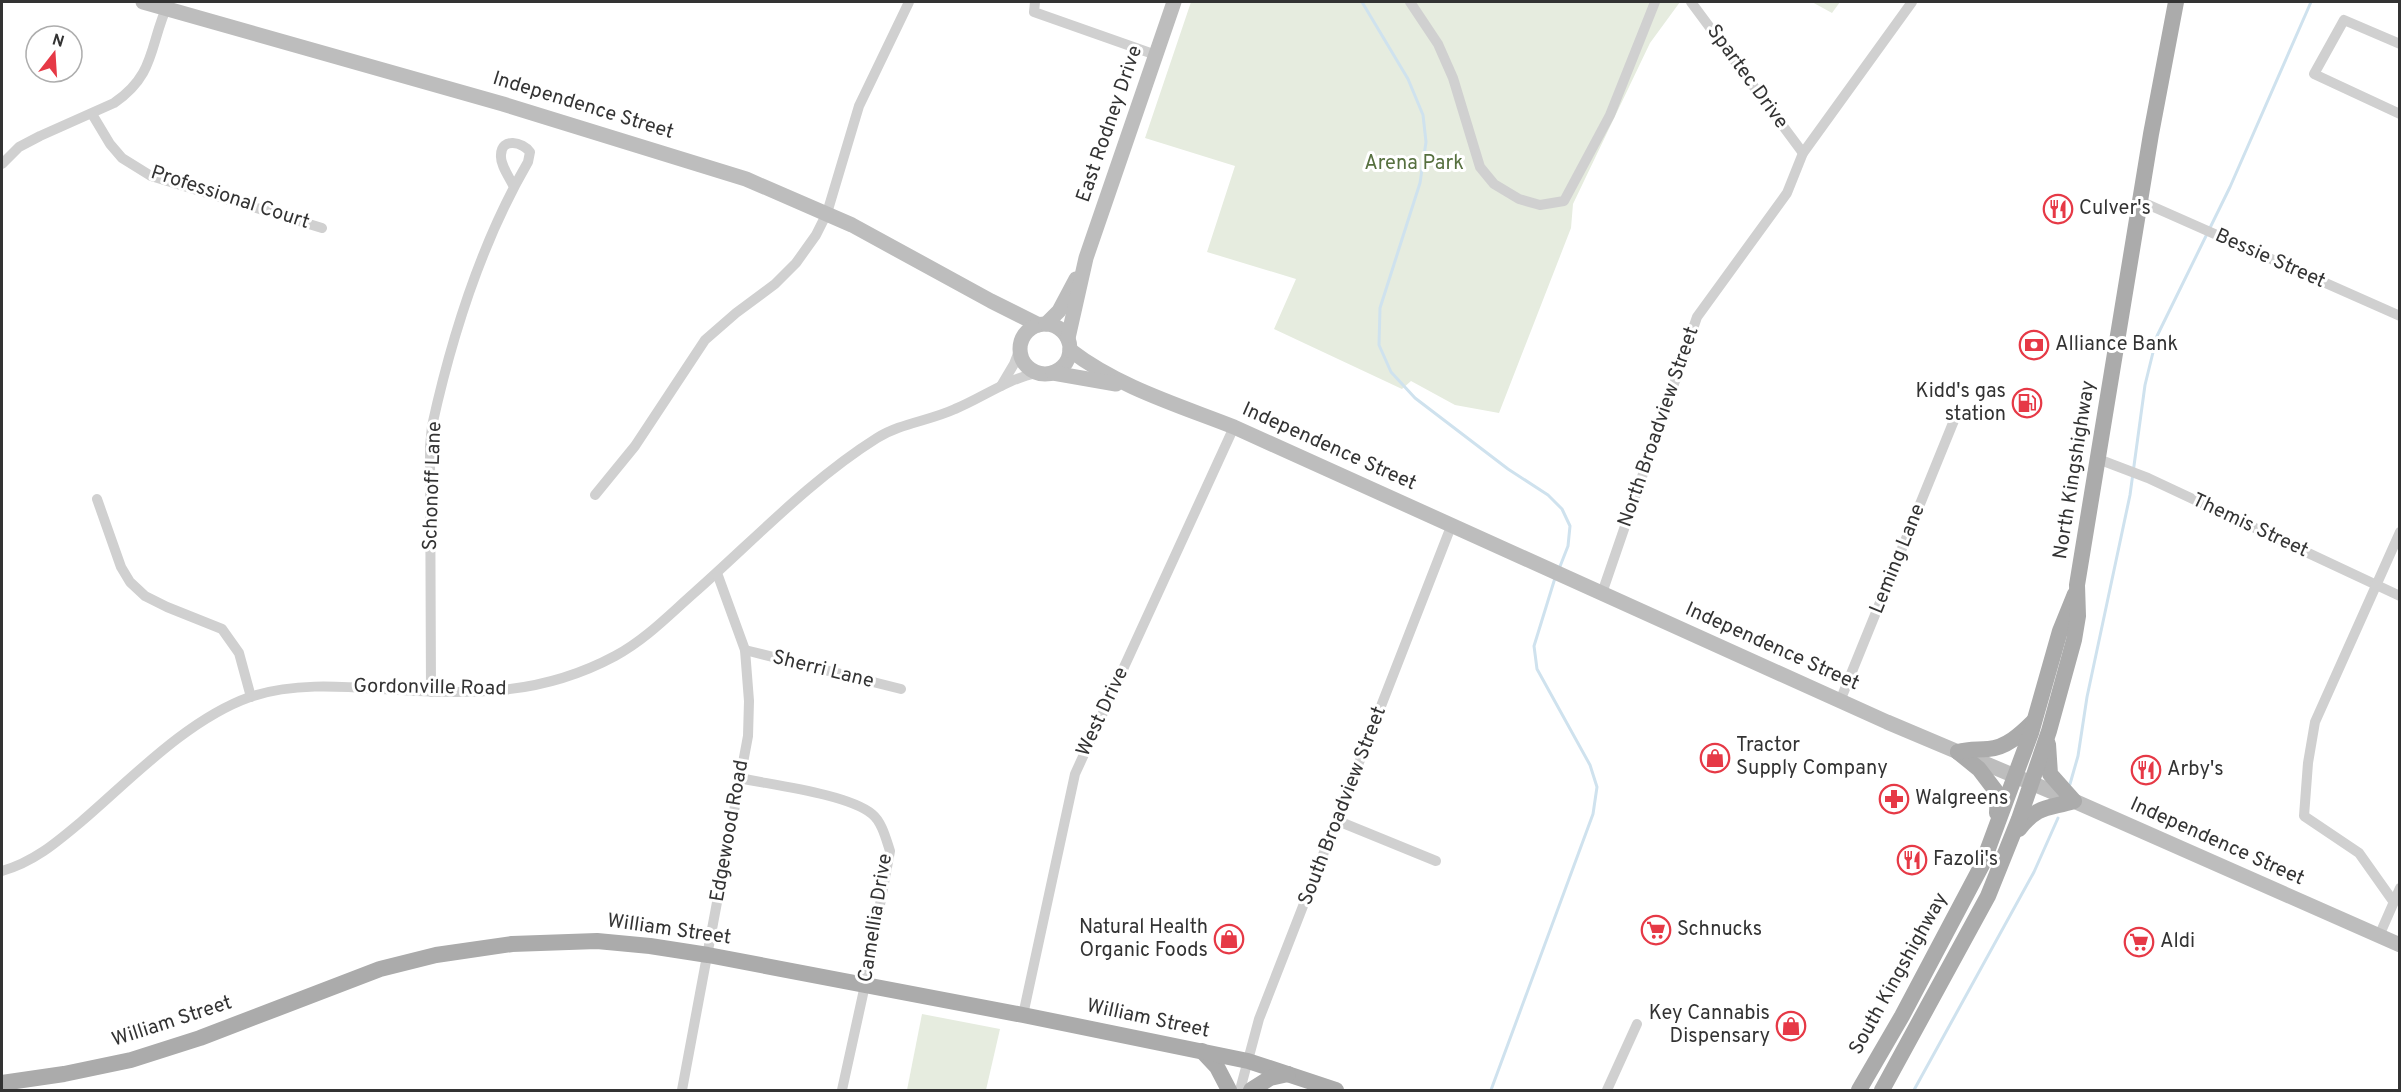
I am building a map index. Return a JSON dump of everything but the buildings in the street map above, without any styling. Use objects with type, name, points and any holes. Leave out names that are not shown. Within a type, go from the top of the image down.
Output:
[{"type":"main road","name":"North Kingshighway","points":[[2023,780],[2034,721],[2060,631],[2076,590],[2140,201],[2176,2]]},
{"type":"main road","name":"North Kingshighway","points":[[2023,780],[2049,731],[2074,640],[2078,616],[2076,590]]},
{"type":"main road","points":[[1958,752],[1971,748],[2001,747],[2019,736],[2034,721]]},
{"type":"main road","points":[[2011,839],[2032,814],[2043,807],[2073,801],[2050,774],[2049,731]]},
{"type":"main road","points":[[1958,752],[1979,770],[1998,794],[1995,831]]},
{"type":"main road","name":"South Kingshighway","points":[[1859,1090],[1958,911],[1982,865],[1995,831],[2023,780]]},
{"type":"main road","name":"South Kingshighway","points":[[1882,1090],[1988,896],[2011,839],[2023,780]]},
{"type":"main road","name":"William Street","points":[[2,1083],[64,1074],[131,1060],[200,1038],[380,969],[436,955],[512,944],[597,941],[708,955],[1202,1051],[1248,1061],[1336,1090]]},
{"type":"main road","points":[[1202,1051],[1217,1067],[1229,1090]]},
{"type":"main road","points":[[1251,1090],[1270,1078],[1288,1074]]},
{"type":"street","name":"Independence Street","points":[[143,2],[168,4],[746,179],[827,213],[991,301],[1042,325]]},
{"type":"street","points":[[595,495],[636,446],[705,340],[775,284],[816,235],[827,213],[859,106],[905,2]]},
{"type":"street","points":[[1035,2],[1034,12],[1156,55]]},
{"type":"street","name":"East Rodney Drive","points":[[1069,344],[1086,261],[1174,2]]},
{"type":"street","points":[[1410,2],[1438,44],[1453,78],[1479,167],[1494,184],[1519,199],[1540,205],[1564,201],[1610,115],[1655,2]]},
{"type":"street","name":"Spartec Drive","points":[[1691,2],[1803,153]]},
{"type":"street","name":"North Broadview Street","points":[[1602,592],[1697,317],[1787,193],[1803,153],[1912,2]]},
{"type":"street","points":[[2,164],[19,147],[92,114],[127,95],[144,75],[168,4]]},
{"type":"street","points":[[2400,44],[2344,20],[2314,74],[2400,114]]},
{"type":"street","name":"Professional Court","points":[[92,114],[110,144],[122,158],[151,176],[322,228]]},
{"type":"street","name":"Schonoff Lane","points":[[431,692],[430,447],[432,426],[470,288],[498,216],[513,187]]},
{"type":"street","name":"Bessie Street","points":[[2140,201],[2400,316]]},
{"type":"street","name":"East Rodney Drive","points":[[1042,325],[1059,311],[1086,261]]},
{"type":"street","name":"Independence Street","points":[[991,301],[1011,322],[1021,344]]},
{"type":"street","points":[[1042,325],[1056,327],[1069,344],[1068,362],[1053,373],[1037,373],[1026,366],[1022,358],[1021,344],[1025,334],[1042,325]]},
{"type":"street","name":"Gordonville Road","points":[[1000,386],[1014,364],[1021,344]]},
{"type":"street","name":"Independence Street","points":[[1069,344],[1094,367],[1128,386],[1234,427],[1840,701],[2400,945]]},
{"type":"street","name":"Gordonville Road","points":[[2,871],[43,854],[179,737],[211,715],[251,697],[303,688],[336,686],[431,692],[512,690],[572,677],[644,638],[819,481],[874,440],[894,428],[947,413],[981,398],[1018,377],[1037,373]]},
{"type":"street","name":"Independence Street","points":[[1053,373],[1128,386]]},
{"type":"street","name":"Leming Lane","points":[[1840,701],[1955,418]]},
{"type":"street","name":"West Drive","points":[[1023,1015],[1075,774],[1234,427]]},
{"type":"street","name":"Themis Street","points":[[2098,459],[2148,478],[2400,596]]},
{"type":"street","points":[[97,499],[121,567],[130,582],[146,596],[167,607],[222,629],[239,653],[251,697]]},
{"type":"street","name":"South Broadview Street","points":[[1240,1090],[1260,1019],[1452,524]]},
{"type":"street","points":[[2393,901],[2359,853],[2304,816],[2308,762],[2315,722],[2374,585],[2400,532]]},
{"type":"street","name":"Edgewood Road","points":[[682,1090],[748,736],[749,701],[745,650],[717,573]]},
{"type":"street","name":"Sherri Lane","points":[[745,650],[901,689]]},
{"type":"street","name":"Camellia Drive","points":[[739,778],[849,801],[873,814],[884,831],[890,851],[865,985],[842,1090]]},
{"type":"street","points":[[1338,821],[1436,861]]},
{"type":"street","points":[[2379,936],[2400,888]]},
{"type":"street","points":[[1607,1090],[1637,1024]]},
{"type":"green space","name":"Arena Park","points":[[1191,2],[1680,2],[1650,43],[1573,204],[1571,228],[1499,413],[1455,405],[1411,381],[1402,389],[1274,329],[1296,279],[1207,252],[1235,166],[1145,138]]},
{"type":"green space","points":[[1812,2],[1840,2],[1832,13]]},
{"type":"green space","points":[[922,1014],[1000,1029],[986,1090],[907,1090]]},
{"type":"waterway","points":[[1362,2],[1408,79],[1423,115],[1426,142],[1420,183],[1380,308],[1379,345],[1391,372],[1415,398],[1508,469],[1548,495],[1562,509],[1570,526],[1568,546],[1559,569]]},
{"type":"waterway","points":[[2070,784],[2078,756],[2087,697],[2130,495],[2145,385],[2157,336],[2230,187],[2311,2]]},
{"type":"waterway","points":[[1491,1090],[1593,814],[1597,787],[1590,765],[1537,669],[1534,646],[1555,578]]},
{"type":"waterway","points":[[1914,1090],[2034,872],[2058,818]]},
{"type":"place","name":"Culver's","points":[[2058,209]]},
{"type":"place","name":"Alliance Bank","points":[[2034,345]]},
{"type":"place","name":"Kidd's gas station","points":[[2027,403]]},
{"type":"place","name":"Tractor Supply Company","points":[[1715,758]]},
{"type":"place","name":"Arby's","points":[[2146,770]]},
{"type":"place","name":"Walgreens","points":[[1894,799]]},
{"type":"place","name":"Fazoli's","points":[[1912,860]]},
{"type":"place","name":"Schnucks","points":[[1656,930]]},
{"type":"place","name":"Natural Health Organic Foods","points":[[1229,939]]},
{"type":"place","name":"Aldi","points":[[2139,942]]},
{"type":"place","name":"Key Cannabis Dispensary","points":[[1791,1026]]}]
